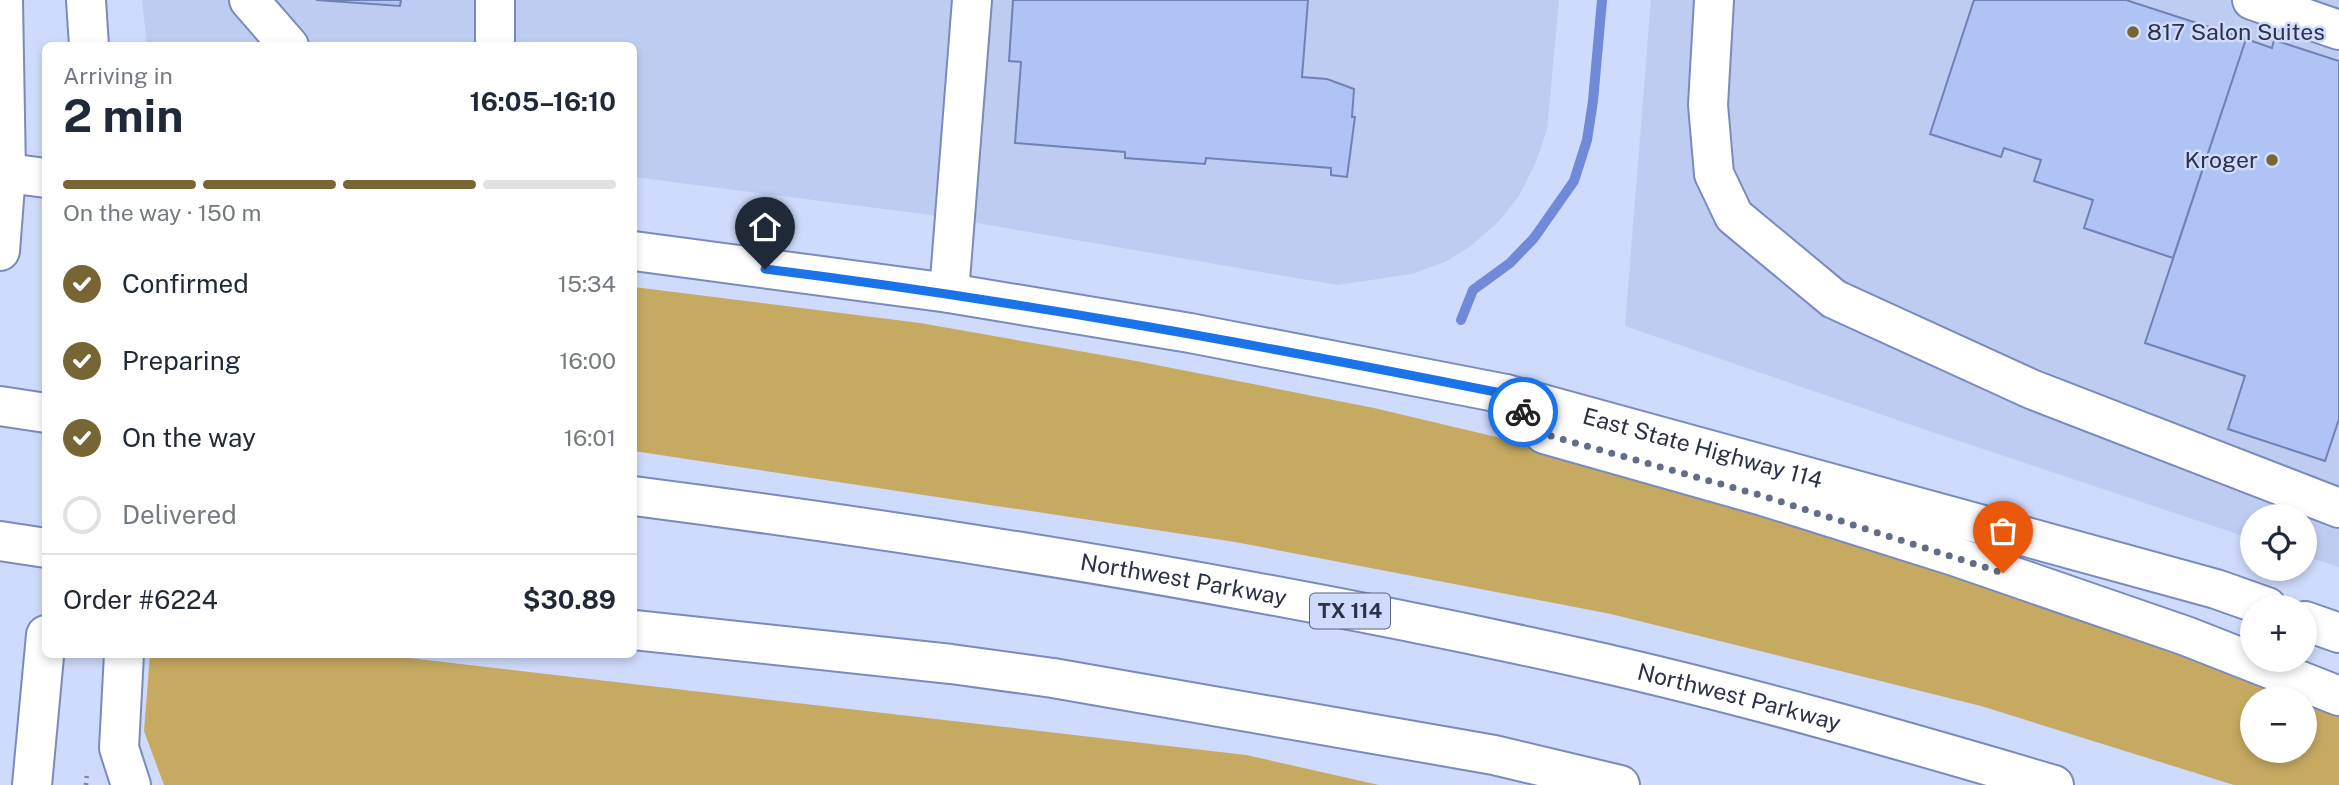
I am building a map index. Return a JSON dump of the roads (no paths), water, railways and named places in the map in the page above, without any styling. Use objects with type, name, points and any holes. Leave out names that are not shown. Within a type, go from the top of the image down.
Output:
[{"type":"main road","points":[[0,251],[3,0]]},
{"type":"main road","points":[[86,0],[89,42]]},
{"type":"main road","points":[[249,0],[286,42]]},
{"type":"main road","points":[[495,0],[495,42]]},
{"type":"main road","points":[[949,293],[972,0]]},
{"type":"main road","points":[[1714,0],[1708,105],[1714,174],[1734,216],[1834,299],[2031,389],[2339,508]]},
{"type":"main road","points":[[2252,0],[2339,30]]},
{"type":"main road","points":[[3,173],[42,177]]},
{"type":"main road","name":"East State Highway 114","points":[[637,251],[949,293],[1190,332],[1506,394],[2240,597]]},
{"type":"main road","points":[[1506,394],[1544,434],[1763,496],[1951,555],[2186,636],[2339,696]]},
{"type":"main road","points":[[0,406],[42,412]]},
{"type":"main road","name":"Northwest Parkway","points":[[637,496],[850,524],[1251,590],[1616,666],[1895,738],[2054,785]]},
{"type":"main road","points":[[0,541],[42,547]]},
{"type":"main road","points":[[2317,625],[2339,633]]},
{"type":"main road","points":[[637,630],[1053,678],[1494,755],[1620,785]]},
{"type":"main road","points":[[32,785],[44,658]]},
{"type":"main road","points":[[124,658],[119,748],[131,785]]},
{"type":"waterway","points":[[1461,320],[1473,290],[1510,263],[1534,238],[1574,181],[1587,140],[1602,0]]},
{"type":"place","name":"817 Salon Suites","points":[[2133,32]]},
{"type":"place","name":"Kroger","points":[[2272,160]]}]
